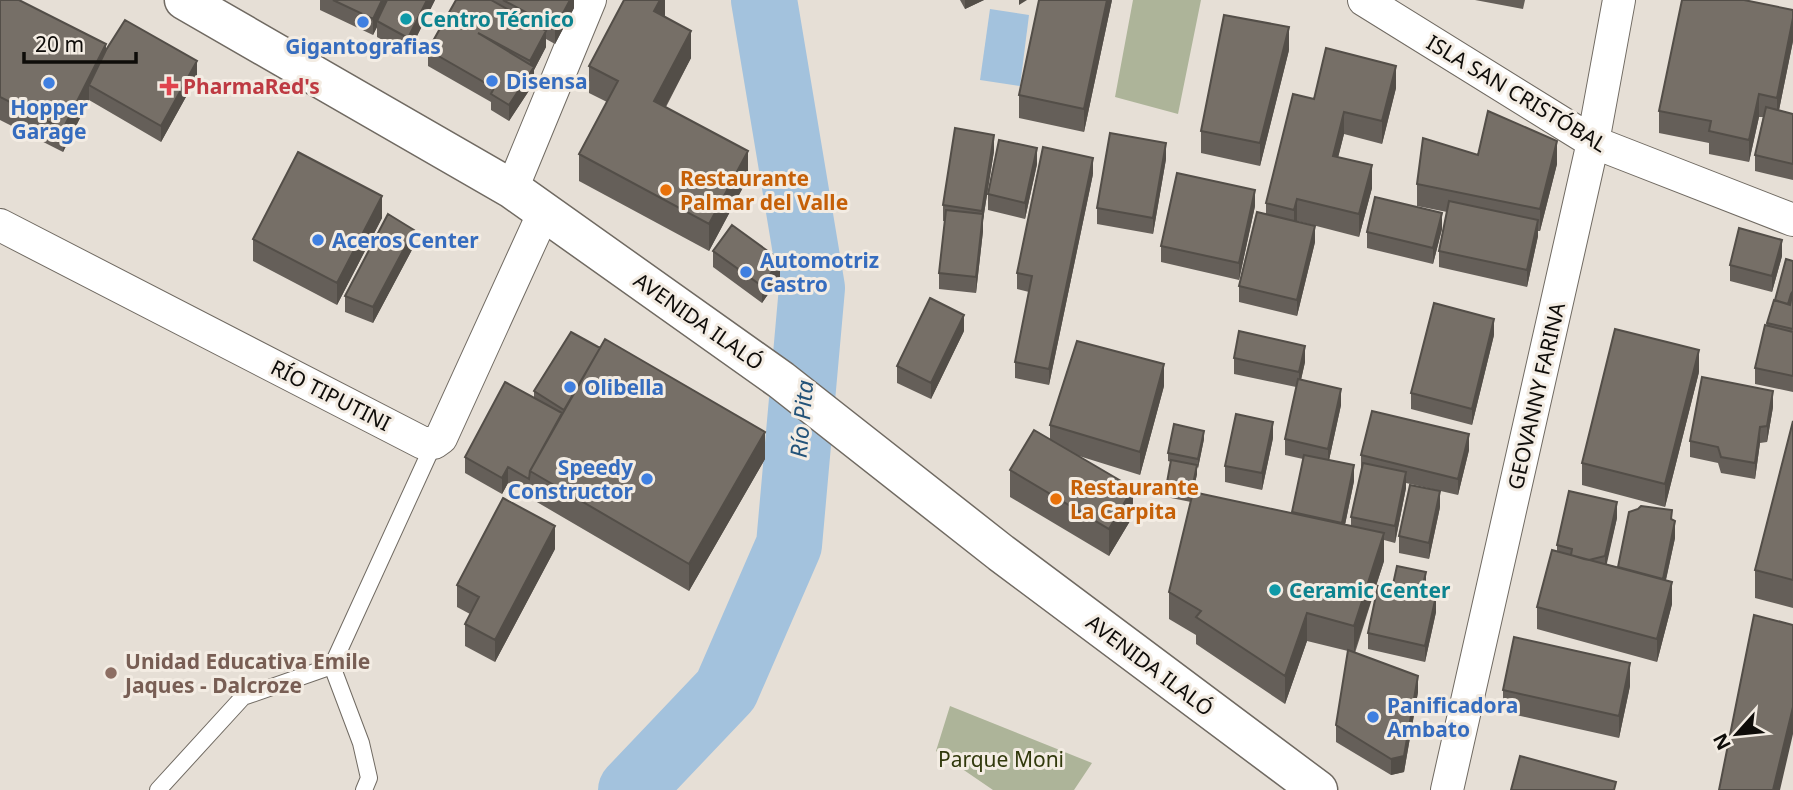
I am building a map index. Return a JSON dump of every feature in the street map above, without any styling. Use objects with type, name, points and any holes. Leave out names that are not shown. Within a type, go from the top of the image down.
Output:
[{"type":"main road","name":"AVENIDA ILALÓ","points":[[184,0],[512,189],[781,380],[1001,553],[1318,790]]},
{"type":"street","points":[[512,189],[590,0]]},
{"type":"street","name":"ISLA SAN CRISTÓBAL","points":[[1364,0],[1593,142],[1793,220]]},
{"type":"street","name":"GEOVANNY FARINA","points":[[1447,790],[1593,142],[1619,0]]},
{"type":"street","points":[[435,443],[441,438],[544,212]]},
{"type":"street","name":"RÍO TIPUTINI","points":[[0,225],[422,443],[435,443]]},
{"type":"lane","points":[[364,790],[369,778],[361,743],[332,666],[435,443]]},
{"type":"lane","points":[[158,790],[243,697],[332,666]]},
{"type":"green space","points":[[1133,0],[1201,0],[1178,114],[1115,97]]},
{"type":"green space","name":"Parque Moni","points":[[950,706],[1092,763],[1074,790],[993,790],[936,751]]},
{"type":"water","points":[[990,9],[1029,15],[1020,86],[980,80]]},
{"type":"building","name":"Hopper Garage","points":[[0,0],[19,0],[106,44],[63,129],[0,97]]},
{"type":"building","points":[[333,0],[382,0],[373,19]]},
{"type":"building","points":[[387,0],[427,0],[408,38],[377,21]]},
{"type":"building","points":[[456,0],[491,0],[546,31],[530,61],[478,33],[534,67],[509,105],[491,94],[494,88],[428,50]]},
{"type":"building","points":[[503,0],[570,0],[555,28]]},
{"type":"building","points":[[624,0],[660,0],[654,11],[691,31],[654,101],[748,151],[709,224],[579,154],[618,81],[589,66]]},
{"type":"building","points":[[1039,0],[1107,0],[1084,109],[1019,95]]},
{"type":"building","points":[[1682,0],[1744,0],[1793,10],[1777,98],[1759,94],[1749,140],[1709,131],[1711,121],[1659,111]]},
{"type":"building","points":[[1224,15],[1289,27],[1260,143],[1201,131]]},
{"type":"building","points":[[125,20],[197,61],[161,126],[89,85]]},
{"type":"building","points":[[1326,48],[1396,66],[1382,121],[1344,112],[1333,156],[1372,165],[1359,214],[1297,199],[1294,210],[1266,203],[1293,94],[1314,99]]},
{"type":"building","points":[[1766,107],[1793,114],[1793,164],[1755,155]]},
{"type":"building","points":[[1488,111],[1557,141],[1540,209],[1417,184],[1423,138],[1478,155]]},
{"type":"building","points":[[955,128],[994,135],[982,211],[943,205]]},
{"type":"building","points":[[1110,133],[1166,143],[1153,218],[1097,208]]},
{"type":"building","points":[[999,140],[1037,148],[1025,203],[988,194]]},
{"type":"building","points":[[1043,147],[1093,158],[1049,369],[1015,362],[1032,276],[1017,273]]},
{"type":"building","name":"Aceros Center","points":[[298,152],[382,196],[337,283],[253,239]]},
{"type":"building","points":[[1177,173],[1255,190],[1239,263],[1161,246]]},
{"type":"building","points":[[1375,197],[1442,213],[1433,248],[1367,232]]},
{"type":"building","points":[[1449,201],[1538,220],[1527,270],[1439,251]]},
{"type":"building","points":[[946,210],[983,214],[976,277],[939,273]]},
{"type":"building","points":[[1257,212],[1315,226],[1297,300],[1239,286]]},
{"type":"building","points":[[388,214],[414,230],[373,307],[345,296]]},
{"type":"building","points":[[732,225],[780,260],[762,286],[713,251]]},
{"type":"building","points":[[1739,228],[1782,240],[1772,276],[1730,265]]},
{"type":"building","points":[[1786,259],[1793,261],[1793,291],[1788,304],[1775,300]]},
{"type":"building","points":[[1793,291],[1793,329],[1767,323],[1774,300],[1790,305]]},
{"type":"building","points":[[930,298],[964,315],[931,383],[897,366]]},
{"type":"building","points":[[1434,303],[1494,319],[1472,409],[1411,393]]},
{"type":"building","points":[[1765,325],[1793,332],[1793,376],[1755,368]]},
{"type":"building","points":[[1615,329],[1699,350],[1665,484],[1582,463]]},
{"type":"building","points":[[1239,331],[1305,346],[1299,372],[1234,358]]},
{"type":"building","points":[[571,332],[600,348],[564,410],[534,391]]},
{"type":"building","name":"Speedy Constructor","points":[[605,339],[765,432],[689,564],[530,471]]},
{"type":"building","points":[[1077,341],[1164,364],[1140,452],[1050,425]]},
{"type":"building","points":[[1702,377],[1773,391],[1767,426],[1760,427],[1755,463],[1721,457],[1718,447],[1690,441]]},
{"type":"building","points":[[1298,379],[1341,389],[1328,449],[1285,439]]},
{"type":"building","points":[[505,382],[562,413],[530,471],[529,479],[508,467],[502,478],[465,457]]},
{"type":"building","points":[[1372,411],[1469,434],[1458,479],[1361,455]]},
{"type":"building","points":[[1236,414],[1273,422],[1262,473],[1225,466]]},
{"type":"building","points":[[1793,421],[1793,580],[1755,570]]},
{"type":"building","points":[[1174,424],[1204,431],[1198,459],[1168,453]]},
{"type":"building","points":[[1034,430],[1133,488],[1109,529],[1010,470]]},
{"type":"building","points":[[1304,455],[1354,465],[1342,523],[1292,512]]},
{"type":"building","points":[[1171,460],[1197,465],[1191,494],[1166,488]]},
{"type":"building","points":[[1363,463],[1406,472],[1395,526],[1351,517]]},
{"type":"building","points":[[1410,485],[1440,491],[1429,543],[1399,536]]},
{"type":"building","points":[[1569,491],[1617,502],[1605,556],[1584,559],[1571,555],[1572,549],[1557,545]]},
{"type":"building","name":"Ceramic Center","points":[[1193,492],[1384,533],[1354,626],[1307,613],[1285,676],[1196,617],[1201,611],[1169,592]]},
{"type":"building","points":[[503,498],[555,526],[495,640],[465,624],[479,597],[457,585]]},
{"type":"building","points":[[1641,506],[1672,510],[1671,519],[1675,521],[1663,579],[1618,567],[1629,512]]},
{"type":"building","points":[[1552,550],[1672,582],[1657,639],[1537,607]]},
{"type":"building","points":[[1397,566],[1426,572],[1421,593],[1436,596],[1425,646],[1368,633],[1378,586],[1392,589]]},
{"type":"building","points":[[1754,615],[1793,625],[1793,707],[1773,790],[1719,790]]},
{"type":"building","points":[[1514,637],[1630,663],[1619,716],[1503,690]]},
{"type":"building","points":[[1348,650],[1418,676],[1404,756],[1391,759],[1336,725]]},
{"type":"building","points":[[1520,756],[1616,782],[1614,790],[1511,790]]},
{"type":"waterway","name":"Río Pita","points":[[631,790],[726,690],[789,545],[812,288],[764,0]]},
{"type":"place","name":"Centro Técnico","points":[[406,19]]},
{"type":"place","name":"Gigantografias","points":[[363,22]]},
{"type":"place","name":"Disensa","points":[[492,81]]},
{"type":"place","name":"Hopper Garage","points":[[49,83]]},
{"type":"place","name":"PharmaRed's","points":[[169,86]]},
{"type":"place","name":"Restaurante Palmar del Valle","points":[[666,190]]},
{"type":"place","name":"Aceros Center","points":[[318,240]]},
{"type":"place","name":"Automotriz Castro","points":[[746,272]]},
{"type":"place","name":"Olibella","points":[[570,387]]},
{"type":"place","name":"Speedy Constructor","points":[[647,479]]},
{"type":"place","name":"Restaurante La Carpita","points":[[1056,499]]},
{"type":"place","name":"Ceramic Center","points":[[1275,590]]},
{"type":"place","name":"Unidad Educativa Emile Jaques - Dalcroze","points":[[111,673]]},
{"type":"place","name":"Panificadora Ambato","points":[[1373,717]]}]
